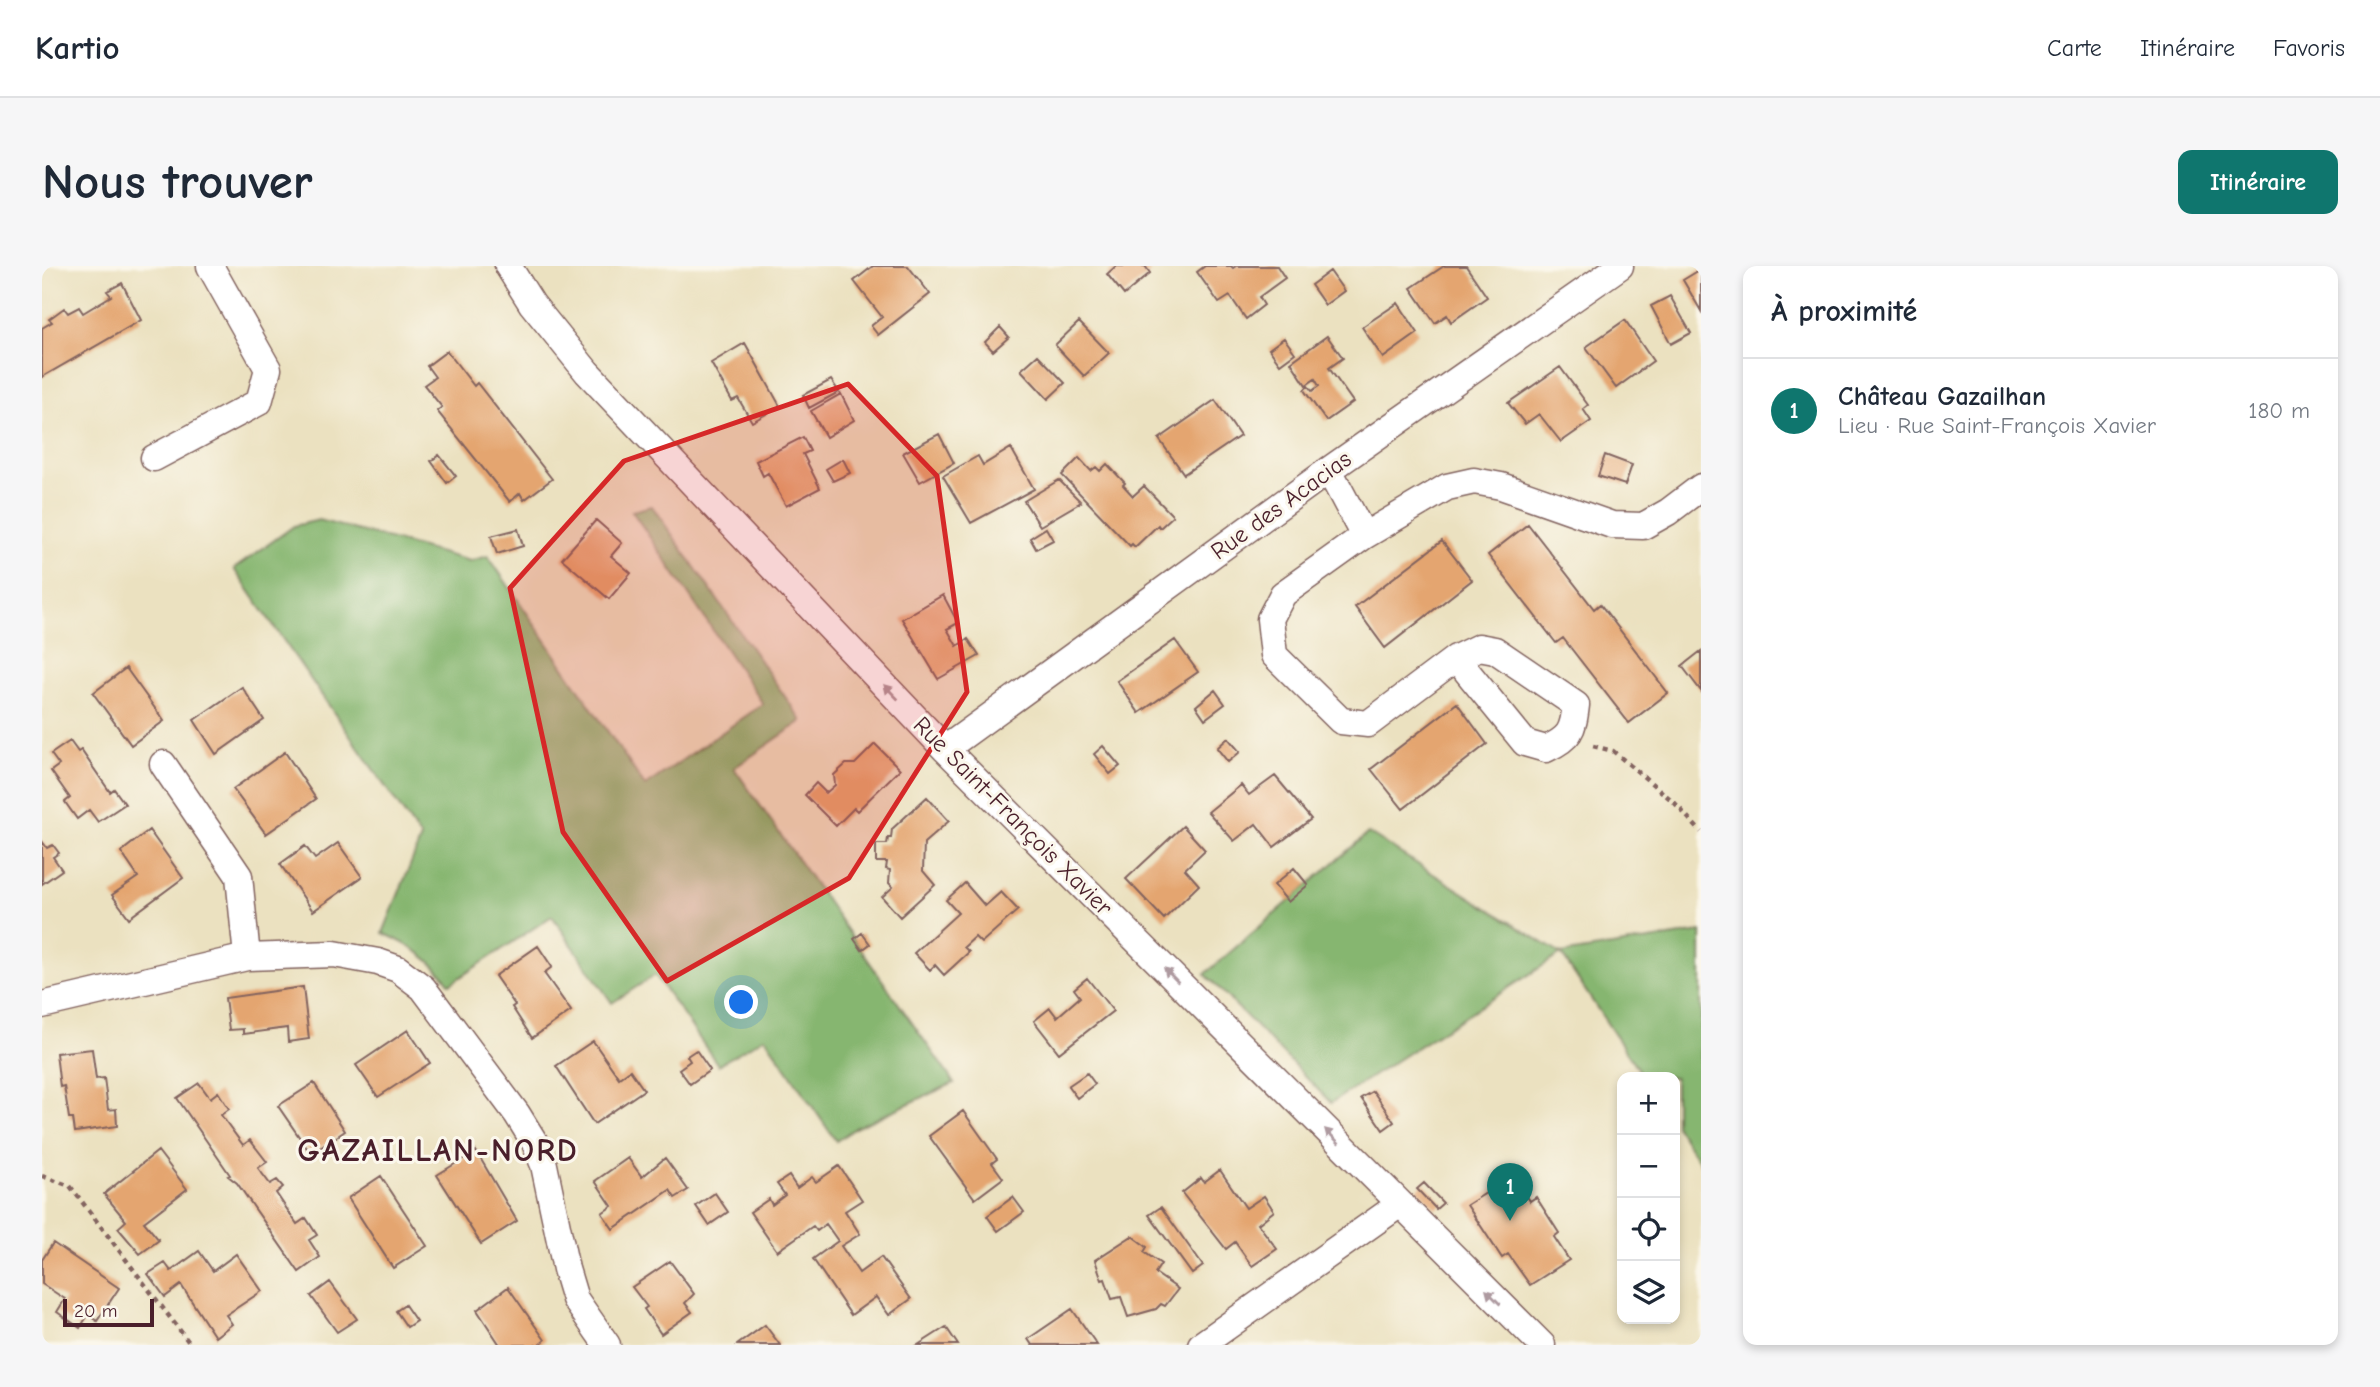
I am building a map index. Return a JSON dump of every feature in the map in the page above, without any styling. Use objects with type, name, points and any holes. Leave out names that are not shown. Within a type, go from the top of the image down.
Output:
[{"type":"street","points":[[154,458],[259,402],[268,369],[209,266]]},
{"type":"street","name":"Rue Saint-François Xavier","points":[[508,266],[532,304],[587,372],[945,750],[1542,1345]]},
{"type":"street","name":"Rue des Acacias","points":[[945,750],[1329,470],[1620,266]]},
{"type":"street","points":[[1329,470],[1364,536]]},
{"type":"street","points":[[1456,658],[1525,743],[1546,749],[1564,740],[1574,726],[1576,705],[1495,650],[1479,647],[1456,658],[1368,724],[1341,721],[1275,655],[1270,620],[1283,594],[1364,536],[1447,487],[1474,481],[1501,486],[1612,525],[1643,526],[1668,512],[1701,487]]},
{"type":"street","points":[[163,764],[239,876],[247,957]]},
{"type":"street","points":[[42,1005],[247,957],[334,954],[398,968],[423,988],[536,1143],[544,1166],[575,1299],[607,1345]]},
{"type":"street","points":[[1201,1345],[1400,1204]]},
{"type":"path","points":[[1564,740],[1613,751],[1674,802],[1701,832]]},
{"type":"path","points":[[42,1176],[70,1186],[191,1345]]},
{"type":"highlighted area","points":[[848,384],[937,476],[967,692],[849,878],[667,981],[563,832],[510,588],[624,461]]},
{"type":"green space","points":[[652,506],[802,721],[734,768],[954,1083],[857,1127],[836,1141],[765,1037],[718,1065],[655,975],[612,1003],[552,916],[450,984],[436,967],[420,954],[383,933],[421,838],[234,569],[294,526],[319,520],[470,561],[488,556],[645,786],[763,704],[632,511]]},
{"type":"green space","points":[[1368,833],[1561,954],[1331,1103],[1205,974]]},
{"type":"green space","points":[[1701,932],[1701,1164],[1680,1132],[1680,1072],[1640,1072],[1561,954]]},
{"type":"building","points":[[873,266],[908,266],[930,294],[878,335],[871,326],[882,317],[854,281]]},
{"type":"building","points":[[1116,266],[1145,266],[1150,273],[1124,295],[1107,274]]},
{"type":"building","points":[[1205,266],[1277,266],[1285,278],[1259,297],[1264,305],[1246,319],[1230,296],[1219,303],[1197,272]]},
{"type":"building","points":[[1444,266],[1466,266],[1487,297],[1451,322],[1447,315],[1435,323],[1411,288]]},
{"type":"building","points":[[1701,269],[1701,311],[1683,280]]},
{"type":"building","points":[[1330,271],[1344,291],[1325,305],[1311,285]]},
{"type":"building","points":[[122,283],[141,320],[42,377],[42,328],[52,322],[49,319],[64,308],[68,313],[79,307],[83,313],[111,296],[107,291]]},
{"type":"building","points":[[1670,296],[1691,333],[1671,344],[1651,306]]},
{"type":"building","points":[[1398,303],[1418,333],[1383,358],[1362,327]]},
{"type":"building","points":[[1625,320],[1653,361],[1616,388],[1586,347]]},
{"type":"building","points":[[1079,322],[1109,353],[1084,376],[1055,345]]},
{"type":"building","points":[[1000,327],[1009,337],[993,351],[985,342]]},
{"type":"building","points":[[1327,336],[1343,358],[1329,368],[1353,402],[1326,421],[1304,390],[1308,386],[1312,391],[1319,386],[1315,379],[1306,385],[1291,362]]},
{"type":"building","points":[[1284,338],[1295,353],[1280,364],[1269,349]]},
{"type":"building","points":[[745,343],[780,406],[752,422],[738,398],[732,401],[711,363]]},
{"type":"building","points":[[447,351],[474,386],[477,383],[552,479],[524,500],[520,493],[510,502],[437,411],[442,407],[424,385],[435,377],[427,366]]},
{"type":"building","points":[[1038,355],[1065,383],[1048,399],[1021,370]]},
{"type":"building","points":[[1560,367],[1588,405],[1583,409],[1591,421],[1561,442],[1539,414],[1525,424],[1508,403]]},
{"type":"building","points":[[831,380],[839,392],[809,408],[803,395]]},
{"type":"building","points":[[841,394],[854,420],[826,437],[811,411]]},
{"type":"building","points":[[1215,400],[1240,436],[1184,474],[1159,439]]},
{"type":"building","points":[[939,434],[954,463],[920,482],[903,453]]},
{"type":"building","points":[[803,437],[810,451],[803,454],[820,488],[786,506],[768,473],[763,476],[756,461]]},
{"type":"building","points":[[1011,448],[1034,489],[971,523],[943,476],[978,456],[983,465]]},
{"type":"building","points":[[439,455],[456,476],[447,483],[431,461]]},
{"type":"building","points":[[1605,455],[1632,465],[1625,485],[1598,476]]},
{"type":"building","points":[[1079,458],[1091,471],[1096,467],[1100,471],[1107,464],[1133,496],[1144,486],[1173,516],[1160,528],[1158,525],[1135,547],[1132,544],[1130,546],[1062,475]]},
{"type":"building","points":[[843,459],[850,473],[833,481],[826,469]]},
{"type":"building","points":[[1059,480],[1081,502],[1040,526],[1024,501]]},
{"type":"building","points":[[596,520],[622,543],[611,556],[631,573],[609,599],[562,559]]},
{"type":"building","points":[[1528,524],[1594,609],[1600,604],[1668,693],[1629,723],[1563,638],[1556,643],[1488,555]]},
{"type":"building","points":[[1046,528],[1053,540],[1036,549],[1030,538]]},
{"type":"building","points":[[518,529],[523,546],[497,554],[491,536]]},
{"type":"building","points":[[1442,541],[1472,580],[1385,648],[1355,607]]},
{"type":"building","points":[[943,595],[958,623],[947,629],[957,646],[968,639],[979,656],[938,679],[902,619]]},
{"type":"building","points":[[1175,640],[1198,672],[1139,713],[1117,681]]},
{"type":"building","points":[[1701,651],[1701,691],[1682,666]]},
{"type":"building","points":[[126,668],[164,721],[131,745],[93,693]]},
{"type":"building","points":[[242,687],[264,720],[216,754],[194,720]]},
{"type":"building","points":[[1215,690],[1225,704],[1205,719],[1196,706]]},
{"type":"building","points":[[1457,703],[1487,744],[1403,809],[1371,769]]},
{"type":"building","points":[[1228,738],[1240,752],[1228,762],[1217,748]]},
{"type":"building","points":[[70,741],[78,752],[81,750],[110,792],[114,789],[125,804],[98,822],[89,810],[77,819],[65,802],[70,798],[51,771],[59,765],[51,754]]},
{"type":"building","points":[[875,744],[900,769],[857,811],[854,808],[836,826],[805,795],[816,783],[826,793],[835,785],[834,775],[846,764],[855,764]]},
{"type":"building","points":[[1103,746],[1120,766],[1110,774],[1094,754]]},
{"type":"building","points":[[285,752],[316,799],[266,834],[233,789]]},
{"type":"building","points":[[1275,776],[1311,819],[1274,847],[1256,824],[1234,841],[1208,812],[1241,785],[1249,795]]},
{"type":"building","points":[[927,797],[949,821],[924,843],[923,871],[935,885],[900,917],[882,897],[893,887],[889,883],[890,870],[886,869],[887,862],[876,862],[876,844],[887,844],[892,829]]},
{"type":"building","points":[[1183,826],[1205,850],[1185,869],[1199,885],[1164,919],[1126,879]]},
{"type":"building","points":[[149,830],[183,878],[129,918],[112,895],[138,877],[121,852]]},
{"type":"building","points":[[42,841],[47,848],[53,845],[59,853],[53,857],[62,870],[42,884]]},
{"type":"building","points":[[338,843],[362,877],[313,911],[280,864],[305,846],[315,859]]},
{"type":"building","points":[[1294,868],[1308,885],[1288,902],[1274,885]]},
{"type":"building","points":[[965,883],[985,906],[1001,892],[1018,910],[981,943],[975,937],[964,947],[969,952],[944,975],[935,965],[930,970],[914,953],[958,913],[946,900]]},
{"type":"building","points":[[862,933],[870,944],[862,950],[854,939]]},
{"type":"building","points":[[538,946],[552,967],[544,973],[571,1011],[532,1038],[512,1007],[515,1005],[495,976]]},
{"type":"building","points":[[1087,978],[1113,1011],[1059,1053],[1034,1021],[1050,1008],[1057,1017],[1080,997],[1074,989]]},
{"type":"building","points":[[303,987],[309,1039],[288,1042],[287,1028],[243,1034],[243,1029],[229,1030],[225,998]]},
{"type":"building","points":[[408,1030],[430,1063],[378,1097],[356,1065]]},
{"type":"building","points":[[593,1041],[619,1078],[630,1070],[644,1090],[594,1124],[556,1066]]},
{"type":"building","points":[[92,1049],[96,1079],[104,1078],[108,1110],[116,1109],[117,1126],[75,1132],[73,1118],[69,1118],[64,1086],[60,1087],[56,1053]]},
{"type":"building","points":[[696,1050],[710,1070],[690,1084],[679,1069],[690,1061],[687,1056]]},
{"type":"building","points":[[1087,1073],[1095,1084],[1077,1098],[1068,1086]]},
{"type":"building","points":[[199,1083],[210,1098],[218,1092],[229,1109],[221,1115],[243,1145],[250,1140],[267,1162],[258,1168],[270,1184],[277,1180],[283,1187],[276,1193],[297,1224],[306,1218],[317,1235],[309,1240],[320,1257],[299,1272],[237,1183],[228,1176],[230,1175],[177,1098]]},
{"type":"building","points":[[314,1083],[345,1131],[311,1154],[278,1106]]},
{"type":"building","points":[[1373,1091],[1394,1122],[1383,1130],[1361,1098]]},
{"type":"building","points":[[963,1111],[997,1159],[992,1163],[1003,1178],[975,1199],[929,1136]]},
{"type":"building","points":[[158,1151],[187,1189],[144,1222],[159,1240],[140,1254],[118,1228],[126,1221],[104,1194]]},
{"type":"building","points":[[476,1151],[517,1221],[481,1244],[437,1175]]},
{"type":"building","points":[[628,1158],[642,1177],[665,1158],[688,1190],[675,1198],[670,1190],[613,1229],[602,1213],[612,1206],[595,1181]]},
{"type":"building","points":[[839,1166],[862,1200],[845,1211],[860,1234],[841,1246],[859,1273],[881,1257],[911,1299],[889,1315],[876,1297],[851,1315],[813,1259],[838,1241],[826,1224],[817,1231],[813,1226],[777,1251],[750,1212],[769,1199],[772,1205],[785,1195],[777,1184],[789,1176],[797,1188],[812,1177],[816,1182]]},
{"type":"building","points":[[1220,1170],[1246,1208],[1264,1196],[1274,1211],[1258,1224],[1277,1249],[1252,1266],[1235,1242],[1226,1249],[1182,1193],[1201,1178],[1204,1182]]},
{"type":"building","points":[[1506,1172],[1511,1177],[1513,1175],[1530,1201],[1536,1197],[1559,1233],[1554,1237],[1569,1260],[1530,1285],[1508,1254],[1502,1258],[1467,1205],[1497,1186],[1495,1177]]},
{"type":"building","points":[[381,1176],[427,1246],[393,1268],[348,1198]]},
{"type":"building","points":[[1424,1183],[1443,1203],[1436,1209],[1417,1189]]},
{"type":"building","points":[[715,1193],[728,1212],[709,1225],[696,1206]]},
{"type":"building","points":[[1013,1197],[1024,1212],[998,1231],[987,1216]]},
{"type":"building","points":[[1161,1207],[1203,1266],[1192,1274],[1149,1215]]},
{"type":"building","points":[[1132,1236],[1147,1247],[1144,1252],[1161,1264],[1155,1273],[1178,1289],[1165,1306],[1161,1304],[1156,1309],[1128,1317],[1121,1297],[1112,1299],[1095,1260]]},
{"type":"building","points":[[53,1243],[119,1288],[97,1321],[88,1315],[80,1328],[57,1312],[65,1299],[42,1284],[42,1260]]},
{"type":"building","points":[[199,1251],[213,1271],[236,1254],[262,1291],[226,1315],[232,1324],[215,1337],[181,1285],[165,1297],[148,1274],[165,1263],[171,1271]]},
{"type":"building","points":[[670,1261],[694,1294],[685,1303],[692,1312],[661,1334],[644,1309],[647,1307],[632,1287]]},
{"type":"building","points":[[330,1282],[357,1319],[337,1332],[311,1296]]},
{"type":"building","points":[[508,1287],[545,1340],[539,1345],[500,1345],[477,1310]]},
{"type":"building","points":[[405,1305],[416,1321],[407,1327],[396,1311]]},
{"type":"building","points":[[1072,1309],[1097,1345],[1032,1345],[1028,1339]]},
{"type":"building","points":[[765,1325],[780,1345],[737,1345]]},
{"type":"building","points":[[946,1327],[958,1345],[918,1345]]},
{"type":"place","name":"Château Gazailhan","points":[[1510,1221]]},
{"type":"district","name":"GAZAILLAN-NORD","points":[[438,1150]]}]
